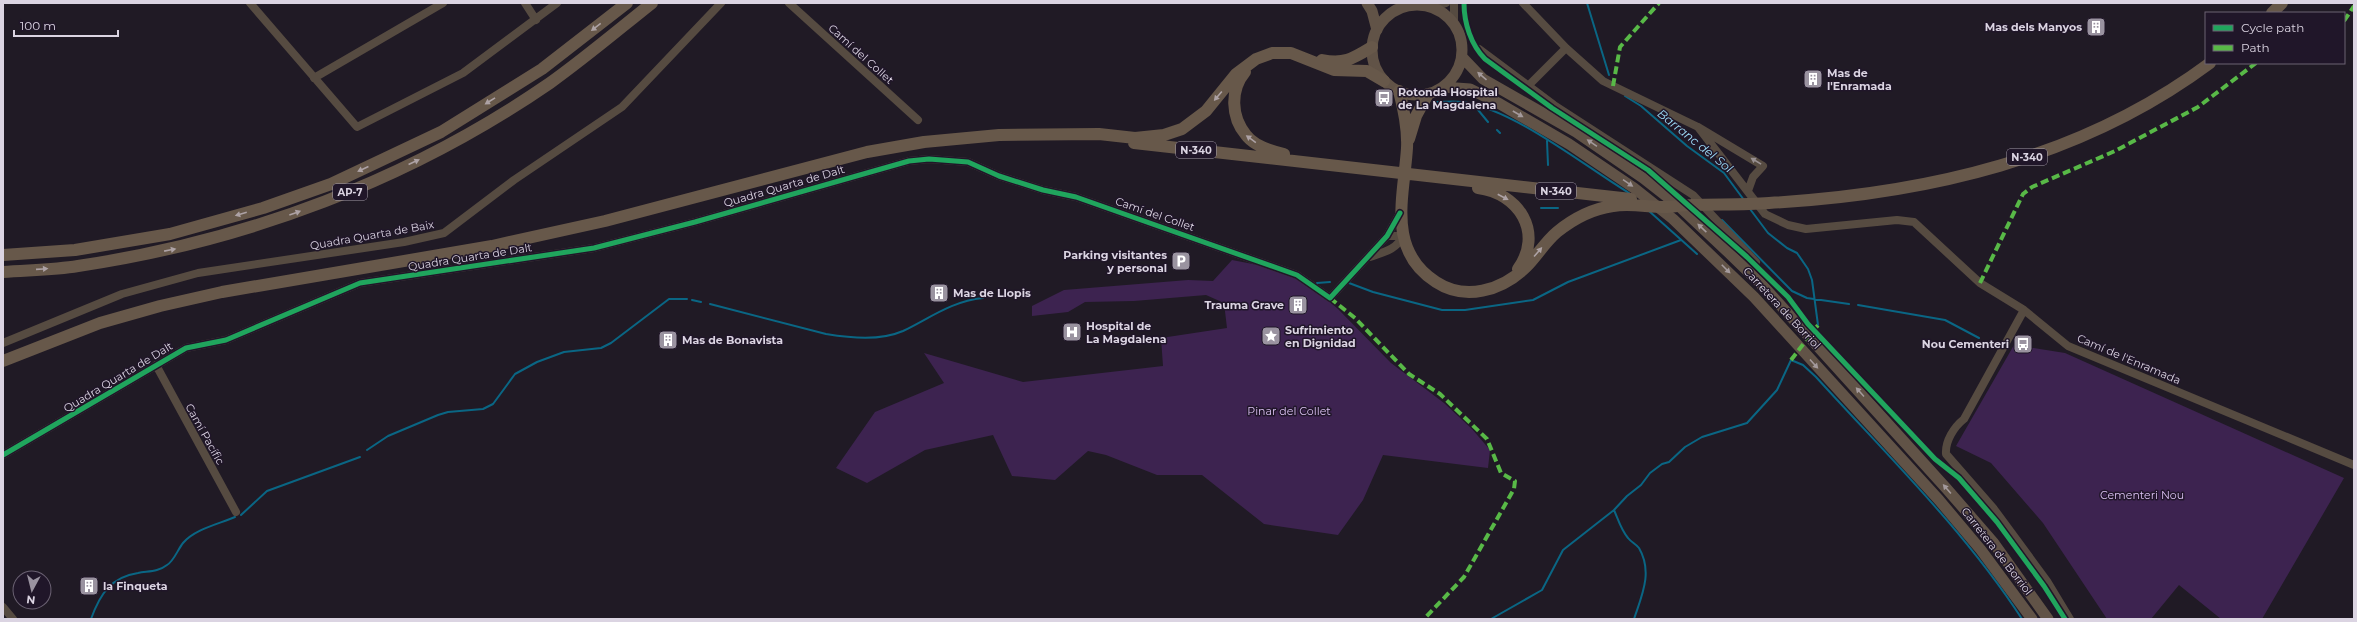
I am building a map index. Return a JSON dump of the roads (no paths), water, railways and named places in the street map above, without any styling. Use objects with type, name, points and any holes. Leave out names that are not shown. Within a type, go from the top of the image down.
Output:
[{"type":"highway","name":"AP-7","points":[[3,255],[76,250],[170,234],[263,208],[331,184],[441,132],[542,69],[627,3]]},
{"type":"highway","name":"AP-7","points":[[3,272],[77,266],[174,249],[267,223],[333,200],[449,146],[550,83],[652,3]]},
{"type":"highway","points":[[2273,12],[2282,3]]},
{"type":"highway","points":[[1073,135],[1099,134],[1135,138],[1164,135],[1182,129],[1206,111],[1236,74],[1256,59],[1272,54],[1291,53],[1331,62],[1350,60],[1372,46]]},
{"type":"highway","points":[[1301,56],[1334,70],[1367,71],[1384,81]]},
{"type":"highway","points":[[1256,59],[1240,78],[1234,98],[1236,119],[1246,136],[1266,149],[1284,154],[1314,158],[1340,166]]},
{"type":"highway","name":"N-340","points":[[3,361],[100,323],[160,306],[222,292],[492,246],[605,221],[867,152],[924,142],[999,135],[1073,135],[1426,176],[1632,202],[1686,205],[1766,204],[1826,199],[1909,188],[1952,180],[2000,167],[2066,143],[2130,113],[2187,80],[2209,64]]},
{"type":"highway","points":[[1399,91],[1405,116],[1407,145],[1400,213],[1403,236],[1412,257],[1423,272],[1436,282],[1452,290],[1473,293],[1494,288],[1511,279],[1526,267],[1554,234],[1575,218],[1612,206],[1632,202]]},
{"type":"highway","points":[[1407,145],[1416,116],[1428,94]]},
{"type":"highway","points":[[1426,176],[1440,184],[1482,188],[1504,196],[1517,206],[1526,222],[1529,245],[1522,263],[1511,279]]},
{"type":"main road","points":[[1367,3],[1376,30]]},
{"type":"main road","points":[[1399,5],[1418,5],[1432,8],[1445,14],[1454,24],[1461,40],[1462,57],[1455,74],[1443,87],[1428,94],[1414,95],[1399,91],[1384,81],[1374,65],[1372,46],[1376,30],[1387,16],[1399,5]]},
{"type":"main road","name":"Carretera de Borriol","points":[[1462,57],[1484,78],[1576,132],[1643,178],[1680,207],[1729,253],[1762,286],[1946,488],[1993,542],[2048,619]]},
{"type":"main road","name":"Carretera de Borriol","points":[[1443,87],[1470,89],[1500,104],[1569,144],[1634,188],[1673,219],[1754,297],[1939,500],[1981,550],[2032,619]]},
{"type":"street","points":[[250,3],[357,127],[463,73],[557,3]]},
{"type":"street","points":[[314,78],[443,3]]},
{"type":"street","points":[[526,3],[536,20]]},
{"type":"street","name":"Quadra Quarta de Baix","points":[[3,343],[122,294],[198,273],[404,242],[444,233],[514,180],[622,107],[721,3]]},
{"type":"street","name":"Camí del Collet","points":[[789,3],[918,120]]},
{"type":"street","points":[[1432,8],[1446,3]]},
{"type":"street","points":[[1454,3],[1454,24]]},
{"type":"street","name":"Camí de l'Enramada","points":[[1523,3],[1566,48],[1602,81],[1698,127],[1763,166],[1753,177],[1748,191]]},
{"type":"street","points":[[1528,86],[1566,48]]},
{"type":"street","points":[[1480,49],[1528,86],[1693,195],[1756,262]]},
{"type":"street","name":"Camí de l'Enramada","points":[[1698,127],[1764,214],[1788,225],[1806,229],[1897,220],[1914,222],[1980,283],[2024,310],[2068,346],[2354,466]]},
{"type":"street","name":"Quadra Quarta de Dalt","points":[[3,455],[186,348],[226,340],[360,283],[594,248],[695,222],[909,161],[929,159],[968,162]]},
{"type":"street","name":"Camí del Collet","points":[[968,162],[999,176],[1043,190],[1076,197],[1297,275],[1330,298],[1367,258]]},
{"type":"street","points":[[1367,258],[1387,236],[1400,213]]},
{"type":"street","points":[[1367,258],[1392,249],[1399,244],[1403,236],[1387,236]]},
{"type":"street","points":[[1392,249],[1412,257]]},
{"type":"street","points":[[2024,310],[1964,419],[1957,425],[1945,446],[1946,454],[1994,509],[2047,581],[2070,619]]},
{"type":"street","name":"Camí Pacífic","points":[[156,365],[236,512]]},
{"type":"street","points":[[3,607],[13,619]]},
{"type":"waterway","name":"Barranc del Sol","points":[[1587,3],[1609,75]]},
{"type":"waterway","name":"Barranc del Sol","points":[[1625,96],[1641,106],[1687,146],[1724,173],[1744,200]]},
{"type":"waterway","points":[[1435,102],[1463,102],[1483,107],[1504,116],[1548,140],[1629,193]]},
{"type":"waterway","points":[[1474,105],[1488,122]]},
{"type":"waterway","points":[[1497,130],[1500,133]]},
{"type":"waterway","points":[[1547,141],[1548,165]]},
{"type":"waterway","points":[[1541,208],[1558,208]]},
{"type":"waterway","name":"Barranc del Sol","points":[[1750,209],[1768,233],[1787,248],[1797,253],[1808,269],[1812,280],[1818,325]]},
{"type":"waterway","points":[[1649,211],[1697,254]]},
{"type":"waterway","points":[[1722,220],[1792,291],[1807,298],[1849,304]]},
{"type":"waterway","points":[[1349,283],[1373,292],[1442,310],[1465,310],[1533,300],[1568,282],[1681,240]]},
{"type":"waterway","points":[[1317,283],[1330,282]]},
{"type":"waterway","points":[[710,304],[826,334],[865,338],[885,336],[903,331],[951,306],[983,298]]},
{"type":"waterway","points":[[367,450],[388,436],[438,415],[448,412],[483,409],[493,404],[515,374],[537,362],[564,352],[601,348],[611,343],[669,299],[687,299]]},
{"type":"waterway","points":[[692,300],[701,302]]},
{"type":"waterway","points":[[1858,305],[1945,320],[1979,338]]},
{"type":"waterway","name":"Barranc del Sol","points":[[1634,619],[1645,584],[1645,566],[1639,548],[1626,535],[1614,510],[1627,496],[1641,485],[1650,473],[1662,464],[1669,462],[1685,447],[1702,437],[1747,423],[1777,390],[1791,360],[1803,365],[1816,377],[1924,494],[1975,555],[2022,619]]},
{"type":"waterway","points":[[241,515],[267,491],[360,457]]},
{"type":"waterway","points":[[1491,619],[1542,590],[1563,550],[1614,510]]},
{"type":"waterway","points":[[91,619],[98,602],[108,588],[121,578],[164,567],[172,561],[183,543],[188,538],[201,530],[235,517]]},
{"type":"place","name":"Mas dels Manyos","points":[[2096,27]]},
{"type":"place","name":"Mas de l'Enramada","points":[[1813,79]]},
{"type":"place","name":"Rotonda Hospital de La Magdalena","points":[[1384,98]]},
{"type":"place","name":"Parking visitantes y personal","points":[[1181,261]]},
{"type":"place","name":"Mas de Llopis","points":[[939,293]]},
{"type":"place","name":"Trauma Grave","points":[[1298,305]]},
{"type":"place","name":"Hospital de La Magdalena","points":[[1072,332]]},
{"type":"place","name":"Sufrimiento en Dignidad","points":[[1271,336]]},
{"type":"place","name":"Mas de Bonavista","points":[[668,340]]},
{"type":"place","name":"Nou Cementeri","points":[[2023,344]]},
{"type":"place","name":"la Finqueta","points":[[89,586]]},
{"type":"park label","name":"Pinar del Collet","points":[[1289,411]]},
{"type":"park label","name":"Cementeri Nou","points":[[2142,495]]}]
